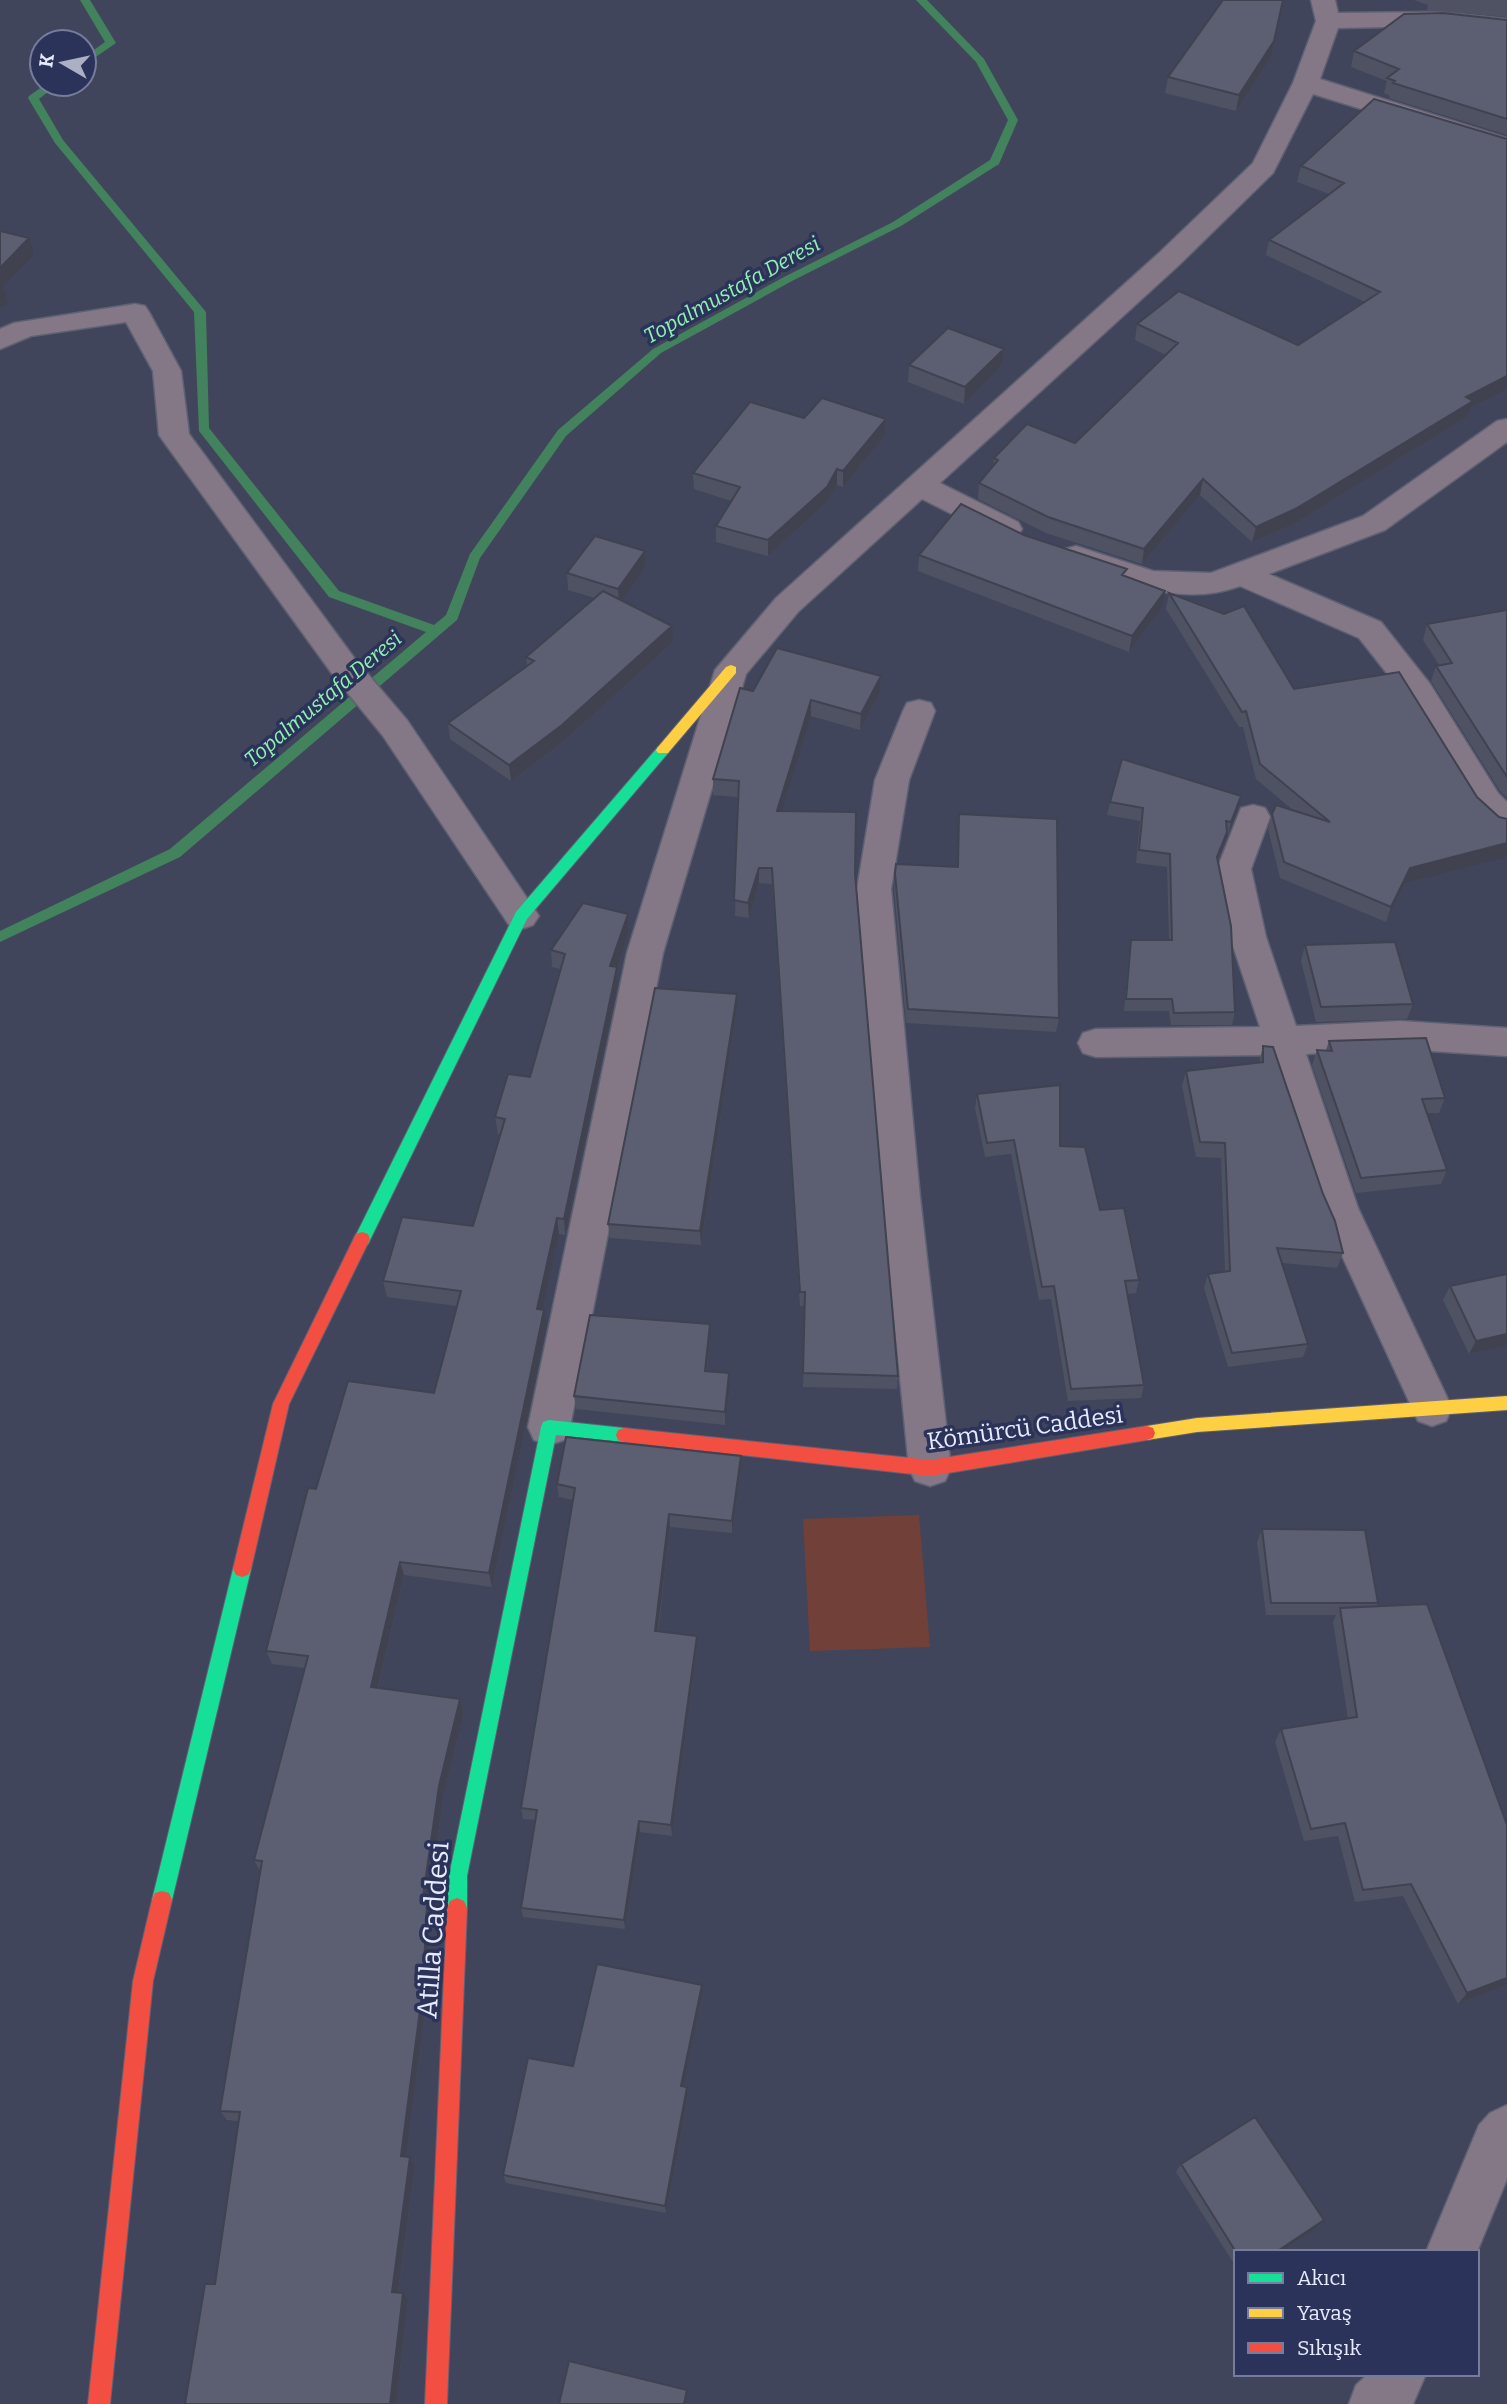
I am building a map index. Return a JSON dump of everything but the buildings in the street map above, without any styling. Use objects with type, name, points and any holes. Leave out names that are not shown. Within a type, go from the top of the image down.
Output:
[{"type":"street","points":[[99,2404],[143,1981],[281,1404],[521,916],[787,606],[1169,259],[1264,167],[1306,83],[1326,11],[1507,26]]},
{"type":"street","points":[[1306,83],[1507,146]]},
{"type":"street","points":[[0,340],[24,329],[135,312],[167,371],[174,435],[344,667],[395,728],[521,916]]},
{"type":"street","points":[[921,486],[1041,544],[1151,581],[1214,584],[1374,523],[1507,428]]},
{"type":"street","points":[[1481,446],[1507,465]]},
{"type":"street","points":[[1243,575],[1370,630],[1419,692],[1486,802],[1507,821]]},
{"type":"street","points":[[550,1427],[645,953],[731,670]]},
{"type":"street","points":[[919,711],[892,780],[874,889],[900,1183],[930,1468]]},
{"type":"street","points":[[1253,817],[1234,869],[1248,937],[1339,1208],[1432,1408]]},
{"type":"street","points":[[1096,1043],[1282,1041],[1401,1035],[1507,1042]]},
{"type":"street","name":"Kömürcü Caddesi","points":[[550,1427],[930,1468],[1197,1424],[1507,1402]]},
{"type":"street","name":"Atilla Caddesi","points":[[436,2404],[458,1876],[550,1427]]},
{"type":"street","points":[[1452,2250],[1497,2143],[1507,2130]]},
{"type":"shaded area","points":[[919,1515],[930,1647],[810,1651],[803,1519]]},
{"type":"waterway","points":[[85,0],[111,43],[98,52]]},
{"type":"waterway","name":"Topalmustafa Deresi","points":[[0,937],[175,853],[452,617],[474,557],[562,433],[657,351],[788,279],[897,224],[995,162],[1013,120],[980,61],[921,0]]},
{"type":"waterway","points":[[33,98],[59,141],[200,312],[203,428],[334,594],[435,630]]},
{"type":"traffic: fast","points":[[362,1239],[521,916],[663,750]]},
{"type":"traffic: fast","points":[[457,1908],[458,1876],[549,1427],[624,1435]]},
{"type":"traffic: fast","points":[[162,1900],[242,1569]]},
{"type":"traffic: slow","points":[[663,750],[731,670]]},
{"type":"traffic: slow","points":[[1147,1433],[1197,1425],[1507,1403]]},
{"type":"traffic: jam","points":[[242,1569],[281,1404],[362,1239]]},
{"type":"traffic: jam","points":[[624,1435],[930,1468],[1147,1433]]},
{"type":"traffic: jam","points":[[99,2404],[143,1981],[162,1900]]},
{"type":"traffic: jam","points":[[436,2404],[457,1908]]}]
